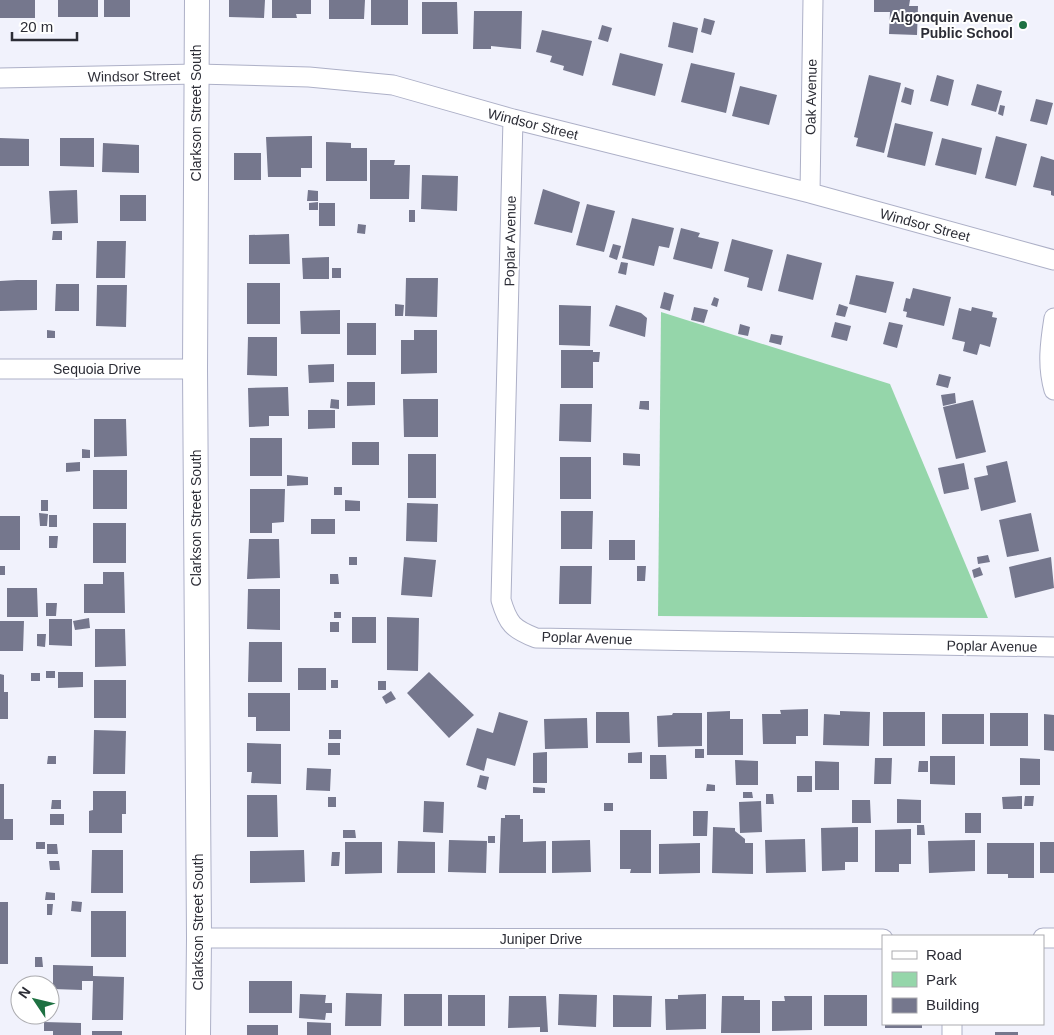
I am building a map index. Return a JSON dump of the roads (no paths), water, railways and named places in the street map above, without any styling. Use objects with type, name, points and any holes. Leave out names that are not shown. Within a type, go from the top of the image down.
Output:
[{"type":"street","name":"Clarkson Street South","points":[[197,0],[195,369],[198,1035]]},
{"type":"street","name":"Oak Avenue","points":[[810,193],[813,0]]},
{"type":"street","name":"Windsor Street","points":[[0,78],[197,74],[310,77],[393,84],[513,119],[810,193],[1054,260]]},
{"type":"street","name":"Poplar Avenue","points":[[513,119],[501,600],[506,619],[519,631],[536,638],[1054,648]]},
{"type":"street","points":[[1054,318],[1050,347],[1050,375],[1054,390]]},
{"type":"street","name":"Sequoia Drive","points":[[0,369],[195,369]]},
{"type":"street","name":"Juniper Drive","points":[[199,938],[882,939]]},
{"type":"place","name":"Algonquin Avenue Public School","points":[[1023,25]]}]
